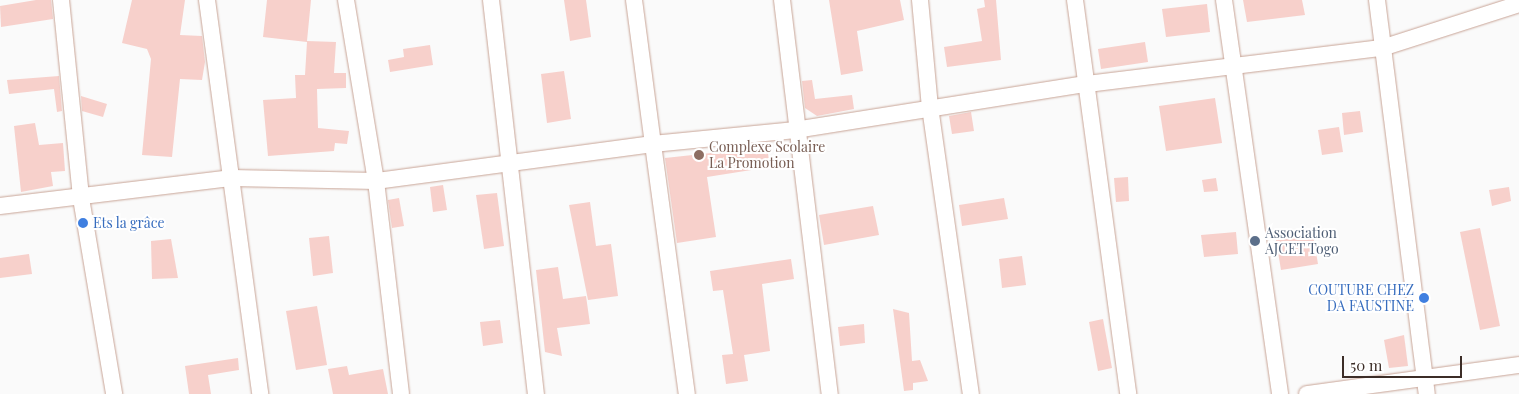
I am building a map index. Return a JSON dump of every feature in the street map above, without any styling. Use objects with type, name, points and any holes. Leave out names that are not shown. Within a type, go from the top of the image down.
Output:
[{"type":"street","points":[[61,0],[81,198],[114,394]]},
{"type":"street","points":[[207,0],[260,394]]},
{"type":"street","points":[[346,0],[376,181],[402,394]]},
{"type":"street","points":[[491,0],[507,165],[536,394]]},
{"type":"street","points":[[634,0],[687,394]]},
{"type":"street","points":[[782,0],[795,130],[830,394]]},
{"type":"street","points":[[920,0],[930,106],[971,394]]},
{"type":"street","points":[[1075,0],[1128,394]]},
{"type":"street","points":[[1224,0],[1280,394]]},
{"type":"street","points":[[1377,0],[1427,394]]},
{"type":"street","points":[[0,206],[81,198],[232,178],[376,181],[654,144],[795,130],[930,106],[1087,84],[1382,48],[1519,4]]},
{"type":"street","points":[[1306,394],[1425,376],[1519,365]]},
{"type":"building","points":[[36,0],[51,0],[53,19],[1,27],[0,6]]},
{"type":"building","points":[[132,0],[185,0],[180,35],[202,36],[205,62],[202,80],[180,79],[172,157],[142,155],[151,59],[147,49],[122,43]]},
{"type":"building","points":[[267,0],[311,0],[307,41],[336,42],[334,73],[346,73],[346,88],[317,89],[318,128],[349,131],[347,144],[335,143],[334,151],[268,156],[263,100],[296,98],[295,75],[305,75],[307,42],[263,37]]},
{"type":"building","points":[[564,0],[586,0],[591,37],[570,41]]},
{"type":"building","points":[[829,0],[900,0],[904,20],[857,31],[863,71],[841,75]]},
{"type":"building","points":[[984,0],[996,0],[1001,60],[947,67],[944,47],[982,41],[977,9],[985,7]]},
{"type":"building","points":[[1243,0],[1302,0],[1305,15],[1247,22]]},
{"type":"building","points":[[1207,4],[1210,32],[1166,37],[1162,9]]},
{"type":"building","points":[[1145,42],[1148,62],[1101,69],[1098,49]]},
{"type":"building","points":[[430,45],[433,65],[390,72],[388,60],[404,57],[403,49]]},
{"type":"building","points":[[564,71],[571,119],[547,123],[541,74]]},
{"type":"building","points":[[59,76],[62,111],[57,112],[54,89],[9,94],[7,80]]},
{"type":"building","points":[[812,80],[815,99],[852,95],[854,109],[817,116],[805,108],[802,81]]},
{"type":"building","points":[[81,96],[107,104],[103,117],[82,111]]},
{"type":"building","points":[[1215,98],[1222,143],[1166,151],[1159,106]]},
{"type":"building","points":[[1360,111],[1363,132],[1344,135],[1342,113]]},
{"type":"building","points":[[971,112],[974,131],[952,134],[949,116]]},
{"type":"building","points":[[35,123],[39,145],[63,143],[65,171],[51,172],[53,186],[21,192],[14,126]]},
{"type":"building","points":[[1339,127],[1343,152],[1322,155],[1318,130]]},
{"type":"building","points":[[767,147],[770,167],[707,177],[716,237],[677,243],[665,158]]},
{"type":"building","points":[[1128,177],[1129,201],[1116,202],[1114,178]]},
{"type":"building","points":[[1216,178],[1218,191],[1204,192],[1202,180]]},
{"type":"building","points":[[443,185],[447,210],[433,212],[430,187]]},
{"type":"building","points":[[1509,187],[1511,201],[1492,206],[1489,190]]},
{"type":"building","points":[[497,193],[504,246],[484,249],[476,195]]},
{"type":"building","points":[[399,198],[404,226],[392,228],[388,200]]},
{"type":"building","points":[[1004,198],[1008,219],[962,226],[959,205]]},
{"type":"building","points":[[590,202],[596,246],[611,244],[618,296],[588,300],[569,205]]},
{"type":"building","points":[[873,206],[879,235],[824,245],[819,215]]},
{"type":"building","points":[[1480,228],[1500,326],[1480,330],[1460,232]]},
{"type":"building","points":[[1236,232],[1238,254],[1204,257],[1201,235]]},
{"type":"building","points":[[1313,235],[1318,264],[1281,270],[1276,240]]},
{"type":"building","points":[[329,236],[333,273],[313,276],[309,238]]},
{"type":"building","points":[[171,239],[178,278],[152,279],[151,241]]},
{"type":"building","points":[[29,254],[32,274],[0,278],[0,258]]},
{"type":"building","points":[[1022,256],[1026,285],[1002,288],[999,259]]},
{"type":"building","points":[[791,259],[794,279],[762,284],[770,351],[744,355],[748,381],[726,384],[722,355],[733,354],[723,290],[713,291],[710,271]]},
{"type":"building","points":[[558,267],[563,299],[586,296],[590,324],[557,328],[562,356],[545,352],[536,270]]},
{"type":"building","points":[[317,306],[327,365],[296,370],[286,311]]},
{"type":"building","points":[[893,309],[909,313],[912,361],[920,360],[928,381],[913,383],[913,390],[904,391]]},
{"type":"building","points":[[1103,319],[1112,368],[1098,371],[1089,322]]},
{"type":"building","points":[[500,320],[503,343],[483,346],[480,322]]},
{"type":"building","points":[[864,324],[865,343],[840,346],[838,327]]},
{"type":"building","points":[[1404,335],[1408,366],[1389,368],[1384,340]]},
{"type":"building","points":[[238,358],[239,370],[208,375],[211,394],[189,394],[185,366]]},
{"type":"building","points":[[347,366],[349,375],[383,369],[388,394],[333,394],[328,369]]},
{"type":"place","name":"Complexe Scolaire La Promotion","points":[[699,155]]},
{"type":"place","name":"Ets la grâce","points":[[83,223]]},
{"type":"place","name":"Association AJCET Togo","points":[[1255,241]]},
{"type":"place","name":"COUTURE CHEZ DA FAUSTINE","points":[[1424,298]]}]
